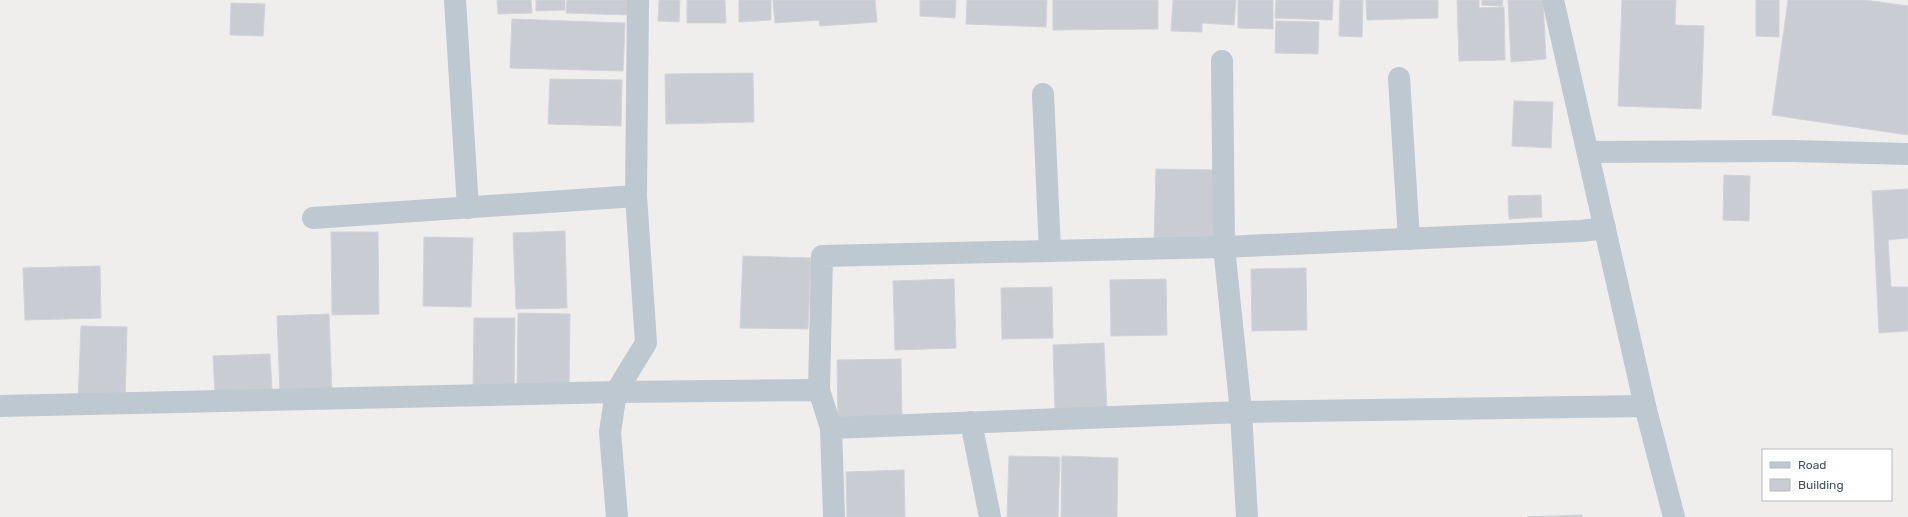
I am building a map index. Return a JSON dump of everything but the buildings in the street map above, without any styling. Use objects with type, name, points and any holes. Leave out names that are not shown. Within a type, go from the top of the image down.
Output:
[{"type":"street","points":[[455,0],[468,208]]},
{"type":"street","points":[[617,517],[610,432],[616,392],[646,344],[636,196],[638,0]]},
{"type":"street","points":[[1553,0],[1645,406],[1674,517]]},
{"type":"street","points":[[1222,60],[1224,247],[1241,412],[1247,517]]},
{"type":"street","points":[[1399,78],[1409,238]]},
{"type":"street","points":[[1043,94],[1050,251]]},
{"type":"street","points":[[1588,152],[1792,152],[1908,154]]},
{"type":"street","points":[[313,218],[636,196]]},
{"type":"street","points":[[834,517],[831,428],[819,390],[822,256],[1224,247],[1581,231],[1605,228]]},
{"type":"street","points":[[0,406],[616,392],[819,390]]},
{"type":"street","points":[[831,428],[1241,412],[1645,406]]},
{"type":"street","points":[[971,422],[990,517]]}]
